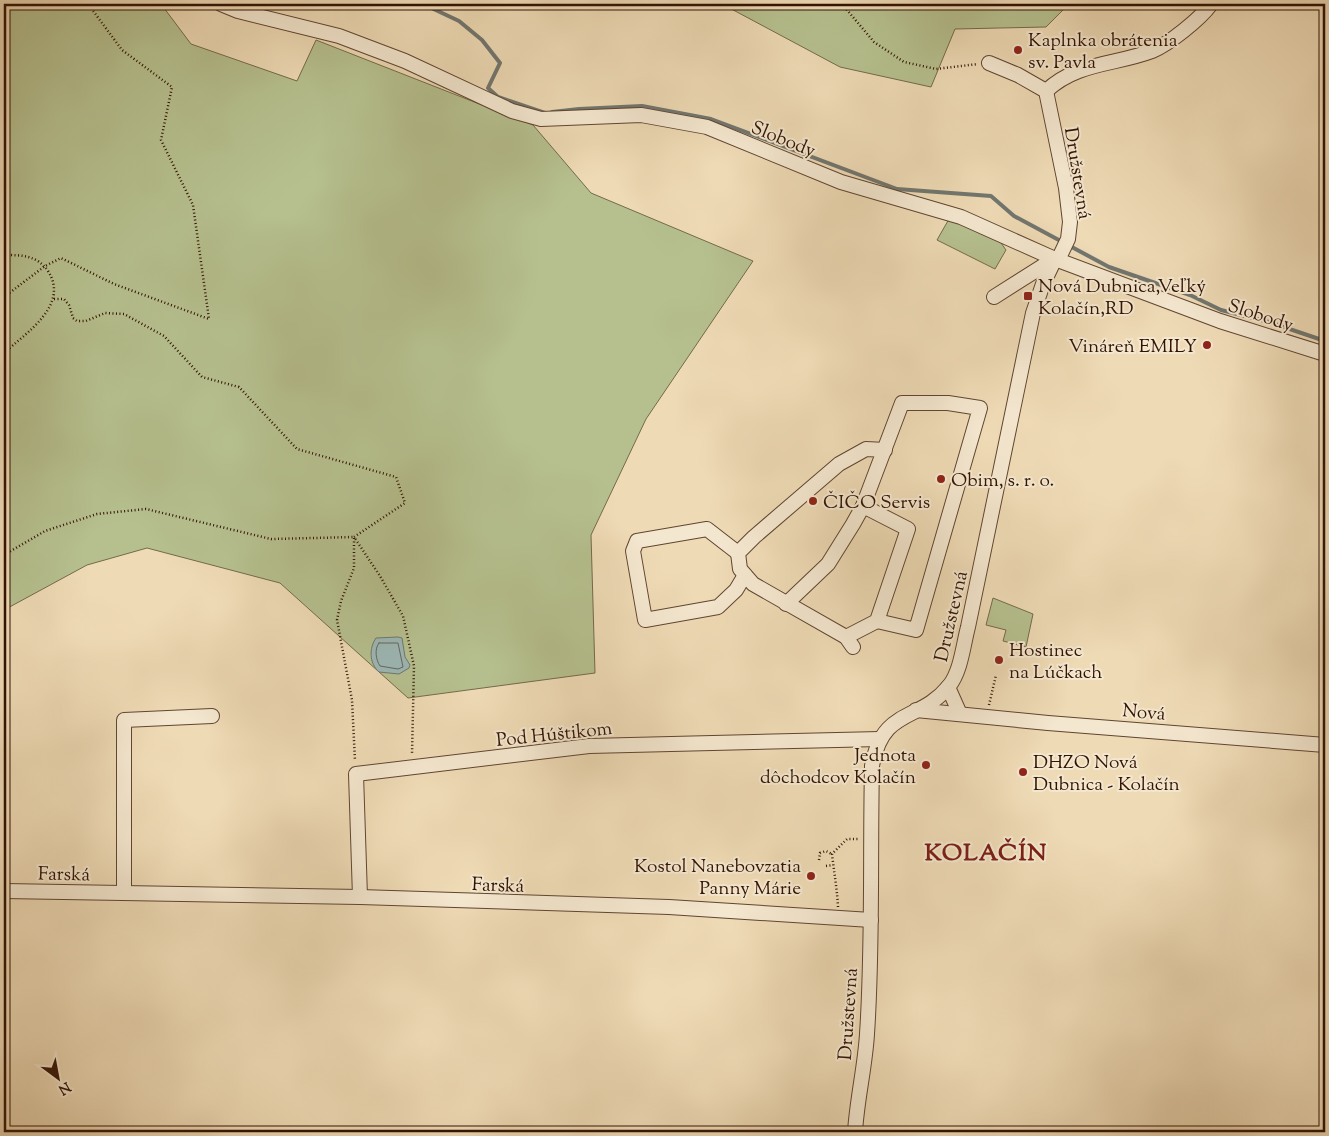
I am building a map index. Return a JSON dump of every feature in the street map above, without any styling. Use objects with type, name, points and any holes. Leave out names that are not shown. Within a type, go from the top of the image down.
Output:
[{"type":"street","name":"Slobody","points":[[221,4],[238,11],[339,36],[405,61],[512,111],[541,118],[641,115],[707,127],[840,182],[961,217],[1061,251],[1220,321],[1325,354]]},
{"type":"street","points":[[989,62],[1046,90],[1056,81],[1073,72],[1151,51],[1164,44],[1205,13],[1211,4]]},
{"type":"street","name":"Družstevná","points":[[855,1132],[857,1100],[867,1036],[871,920],[872,766],[880,739],[888,728],[900,718],[936,698],[948,687],[956,674],[968,628],[1033,313],[1043,284],[1061,251],[1070,222],[1066,188],[1046,90]]},
{"type":"street","points":[[994,297],[1061,251]]},
{"type":"street","points":[[786,604],[828,564],[863,506],[902,403],[948,403],[980,408],[916,630],[877,621]]},
{"type":"street","points":[[738,553],[839,464],[866,449],[885,450]]},
{"type":"street","points":[[745,575],[736,590],[718,608],[645,620],[633,551],[637,541],[707,529],[738,553],[740,569],[753,584],[850,642],[877,621],[908,529],[863,506]]},
{"type":"street","points":[[948,687],[960,714]]},
{"type":"street","name":"Nová","points":[[916,710],[1325,745]]},
{"type":"street","points":[[124,893],[124,720],[212,716]]},
{"type":"street","name":"Pod Húštikom","points":[[356,774],[588,746],[880,739]]},
{"type":"street","points":[[356,774],[360,898]]},
{"type":"street","name":"Farská","points":[[4,892],[360,898],[669,907],[871,920]]},
{"type":"path","points":[[4,297],[45,266],[61,258],[114,284],[209,319],[193,205],[161,140],[172,87],[122,50],[88,4]]},
{"type":"path","points":[[842,4],[874,42],[904,62],[936,69],[989,62]]},
{"type":"path","points":[[4,255],[30,256],[39,260],[45,266],[55,285],[54,299],[49,308],[39,321],[4,354]]},
{"type":"path","points":[[4,555],[45,531],[97,514],[146,509],[271,539],[354,537],[405,503],[396,477],[297,449],[239,387],[202,377],[164,336],[124,314],[105,313],[86,321],[76,321],[73,318],[69,305],[64,299],[54,299]]},
{"type":"path","points":[[354,537],[380,576],[403,616],[414,666],[412,768]]},
{"type":"path","points":[[354,537],[354,568],[337,620],[352,700],[356,774]]},
{"type":"path","points":[[986,716],[996,675]]},
{"type":"path","points":[[832,854],[847,839],[860,839]]},
{"type":"path","points":[[819,860],[820,853],[826,851],[832,854]]},
{"type":"path","points":[[832,854],[837,883],[838,918]]},
{"type":"path","points":[[826,866],[833,865]]},
{"type":"green space","points":[[4,4],[161,4],[191,44],[297,81],[316,40],[533,125],[591,193],[753,261],[646,419],[591,535],[595,673],[408,698],[280,583],[147,548],[87,565],[4,610]]},
{"type":"green space","points":[[722,4],[1069,4],[1046,27],[955,29],[931,87],[840,67]]},
{"type":"green space","points":[[949,219],[999,240],[1006,250],[995,269],[937,240]]},
{"type":"green space","points":[[993,598],[1033,614],[1026,647],[1003,641],[1006,630],[986,625]]},
{"type":"water","points":[[376,638],[402,638],[405,657],[410,665],[409,668],[399,674],[379,672],[373,664],[371,655],[372,646]]},
{"type":"waterway","points":[[423,4],[459,21],[482,40],[500,63],[488,88],[498,97],[545,113]]},
{"type":"waterway","points":[[552,112],[642,106],[711,119],[897,189],[991,196],[1014,216],[1109,267],[1190,295],[1221,310],[1269,322],[1325,341]]},
{"type":"place","name":"Kaplnka obrátenia sv. Pavla","points":[[1018,50]]},
{"type":"place","name":"Nová Dubnica,Veľký Kolačín,RD","points":[[1028,296]]},
{"type":"place","name":"Vináreň EMILY","points":[[1207,345]]},
{"type":"place","name":"Obim, s. r. o.","points":[[941,479]]},
{"type":"place","name":"ČIČO Servis","points":[[813,501]]},
{"type":"place","name":"Hostinec na Lúčkach","points":[[999,660]]},
{"type":"place","name":"Jednota dôchodcov Kolačín","points":[[926,765]]},
{"type":"place","name":"DHZO Nová Dubnica - Kolačín","points":[[1023,772]]},
{"type":"place","name":"Kostol Nanebovzatia Panny Márie","points":[[811,876]]},
{"type":"district","name":"KOLAČÍN","points":[[986,852]]}]
